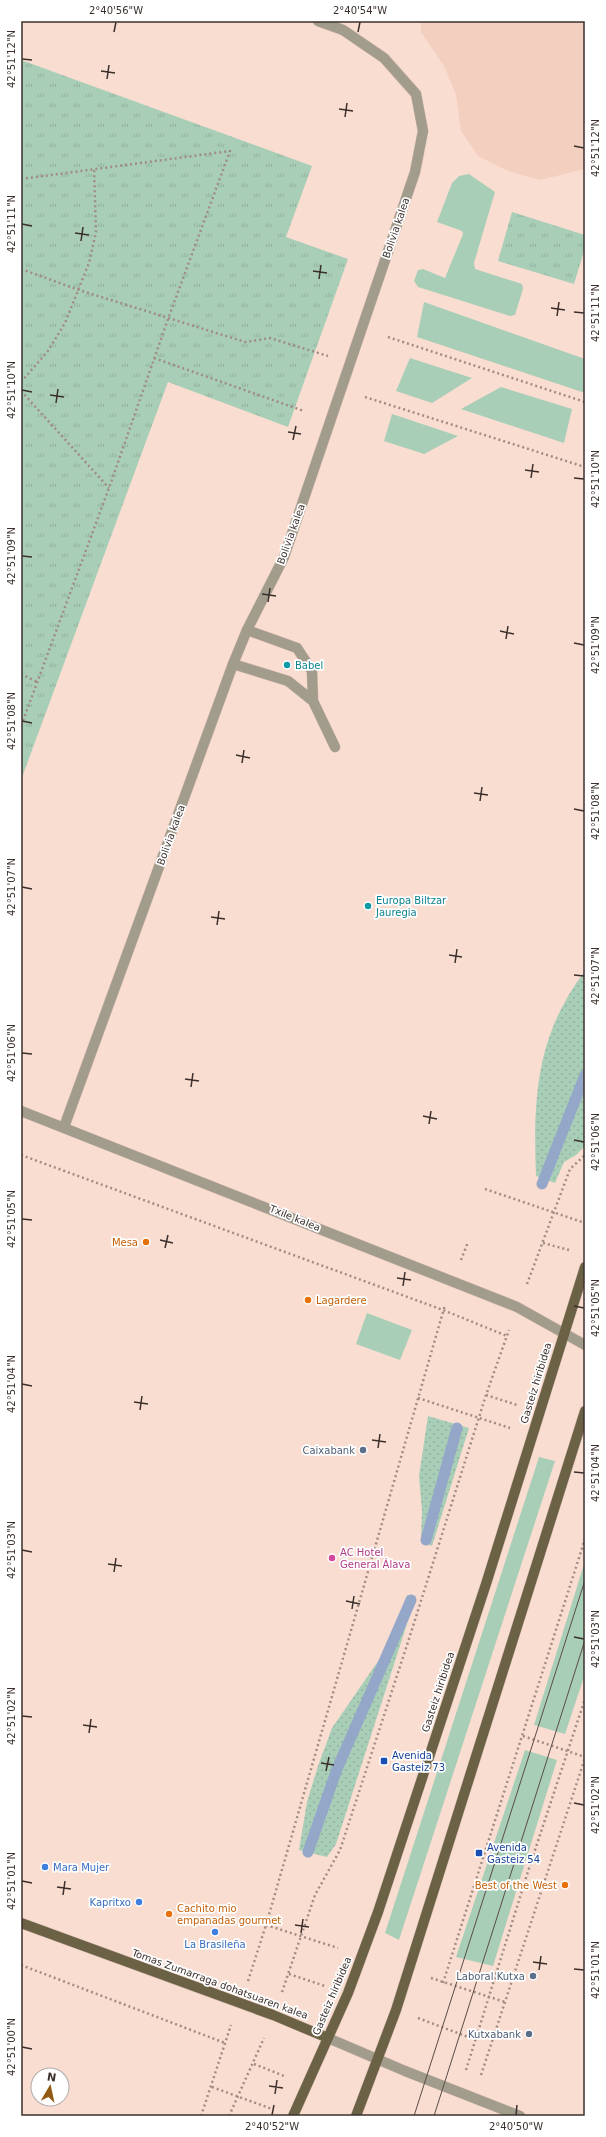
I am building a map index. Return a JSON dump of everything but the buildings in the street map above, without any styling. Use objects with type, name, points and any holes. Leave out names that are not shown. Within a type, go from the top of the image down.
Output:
[{"type":"main road","name":"Gasteiz hiribidea","points":[[293,2116],[348,1992],[385,1890],[425,1772],[585,1267]]},
{"type":"main road","points":[[356,2116],[379,2059],[396,2010],[585,1411]]},
{"type":"main road","name":"Tomas Zumarraga dohatsuaren kalea","points":[[21,1923],[273,2015],[328,2038]]},
{"type":"street","name":"Bolivia kalea","points":[[64,1127],[233,664],[247,630],[284,557],[415,172],[423,131],[416,94],[384,58],[343,30],[318,21]]},
{"type":"street","points":[[247,630],[297,648],[312,671],[313,701],[335,747]]},
{"type":"street","points":[[233,664],[288,681],[313,701]]},
{"type":"street","name":"Txile kalea","points":[[21,1110],[517,1307],[564,1335],[585,1345]]},
{"type":"street","name":"Tomas Zumarraga dohatsuaren kalea","points":[[328,2038],[520,2116]]},
{"type":"path","points":[[21,179],[94,168],[230,151],[168,319],[109,488],[21,726]]},
{"type":"path","points":[[21,382],[48,351],[65,323],[89,263],[96,232],[94,168]]},
{"type":"path","points":[[21,269],[79,290],[245,342],[270,338],[325,355],[349,366]]},
{"type":"path","points":[[388,337],[585,402]]},
{"type":"path","points":[[154,358],[304,411]]},
{"type":"path","points":[[21,391],[109,488]]},
{"type":"path","points":[[366,397],[585,468]]},
{"type":"path","points":[[21,674],[37,682]]},
{"type":"path","points":[[21,1155],[443,1310],[507,1336]]},
{"type":"path","points":[[289,1974],[315,1895],[340,1850],[411,1634],[478,1419],[517,1307],[543,1243],[570,1169],[585,1155]]},
{"type":"path","points":[[485,1189],[585,1223]]},
{"type":"path","points":[[543,1243],[572,1251]]},
{"type":"path","points":[[252,1969],[438,1326]]},
{"type":"path","points":[[418,1398],[532,1436]]},
{"type":"path","points":[[443,1982],[585,1540]]},
{"type":"path","points":[[460,2092],[531,1862],[585,1699]]},
{"type":"path","points":[[485,2060],[585,1758],[523,1736]]},
{"type":"path","points":[[21,1965],[225,2043],[212,2087],[201,2116]]},
{"type":"path","points":[[229,2116],[253,2064]]},
{"type":"path","points":[[212,2087],[278,2111]]},
{"type":"shaded area","points":[[421,21],[585,21],[585,169],[540,180],[508,171],[478,156],[461,131],[456,95],[444,66],[421,32]]},
{"type":"green space","points":[[21,60],[312,166],[286,237],[348,259],[288,427],[168,382],[21,780]]},
{"type":"green space","points":[[469,174],[495,192],[474,263],[475,269],[522,284],[523,289],[515,315],[510,316],[418,287],[414,281],[418,270],[423,269],[445,278],[463,234],[462,231],[437,222],[452,183],[459,176]]},
{"type":"green space","points":[[512,212],[585,235],[585,248],[574,284],[498,261]]},
{"type":"green space","points":[[424,302],[585,359],[585,393],[417,337]]},
{"type":"green space","points":[[410,358],[472,378],[432,403],[396,391]]},
{"type":"green space","points":[[501,387],[572,409],[564,443],[461,409]]},
{"type":"green space","points":[[392,414],[458,436],[424,454],[384,441]]},
{"type":"green space","points":[[585,971],[585,1146],[576,1155],[564,1162],[555,1183],[536,1176],[535,1148],[537,1094],[547,1044],[556,1019],[569,995]]},
{"type":"green space","points":[[367,1313],[412,1330],[400,1360],[356,1344]]},
{"type":"green space","points":[[428,1416],[469,1428],[432,1546],[421,1541],[422,1511],[419,1476]]},
{"type":"green space","points":[[539,1457],[555,1461],[399,1940],[385,1933]]},
{"type":"green space","points":[[585,1561],[585,1674],[565,1734],[534,1725]]},
{"type":"green space","points":[[407,1595],[416,1596],[336,1844],[327,1857],[299,1850],[307,1802],[332,1728],[385,1651],[398,1622]]},
{"type":"green space","points":[[525,1750],[557,1760],[493,1966],[456,1957]]},
{"type":"waterway","points":[[542,1184],[585,1075]]},
{"type":"waterway","points":[[426,1540],[457,1428]]},
{"type":"waterway","points":[[308,1852],[337,1769],[411,1600]]},
{"type":"tram line","points":[[414,2116],[585,1580]]},
{"type":"tram line","points":[[434,2116],[585,1640]]},
{"type":"place","name":"Babel","points":[[287,665]]},
{"type":"place","name":"Europa Biltzar Jauregia","points":[[368,906]]},
{"type":"place","name":"Mesa","points":[[146,1242]]},
{"type":"place","name":"Lagardere","points":[[308,1300]]},
{"type":"place","name":"Caixabank","points":[[363,1450]]},
{"type":"place","name":"AC Hotel General Álava","points":[[332,1558]]},
{"type":"place","name":"Avenida Gasteiz 73","points":[[384,1761]]},
{"type":"place","name":"Avenida Gasteiz 54","points":[[479,1853]]},
{"type":"place","name":"Mara Mujer","points":[[45,1867]]},
{"type":"place","name":"Best of the West","points":[[565,1885]]},
{"type":"place","name":"Kapritxo","points":[[139,1902]]},
{"type":"place","name":"Cachito mio empanadas gourmet","points":[[169,1914]]},
{"type":"place","name":"La Brasileña","points":[[215,1932]]},
{"type":"place","name":"Laboral Kutxa","points":[[533,1976]]},
{"type":"place","name":"Kutxabank","points":[[529,2034]]}]
